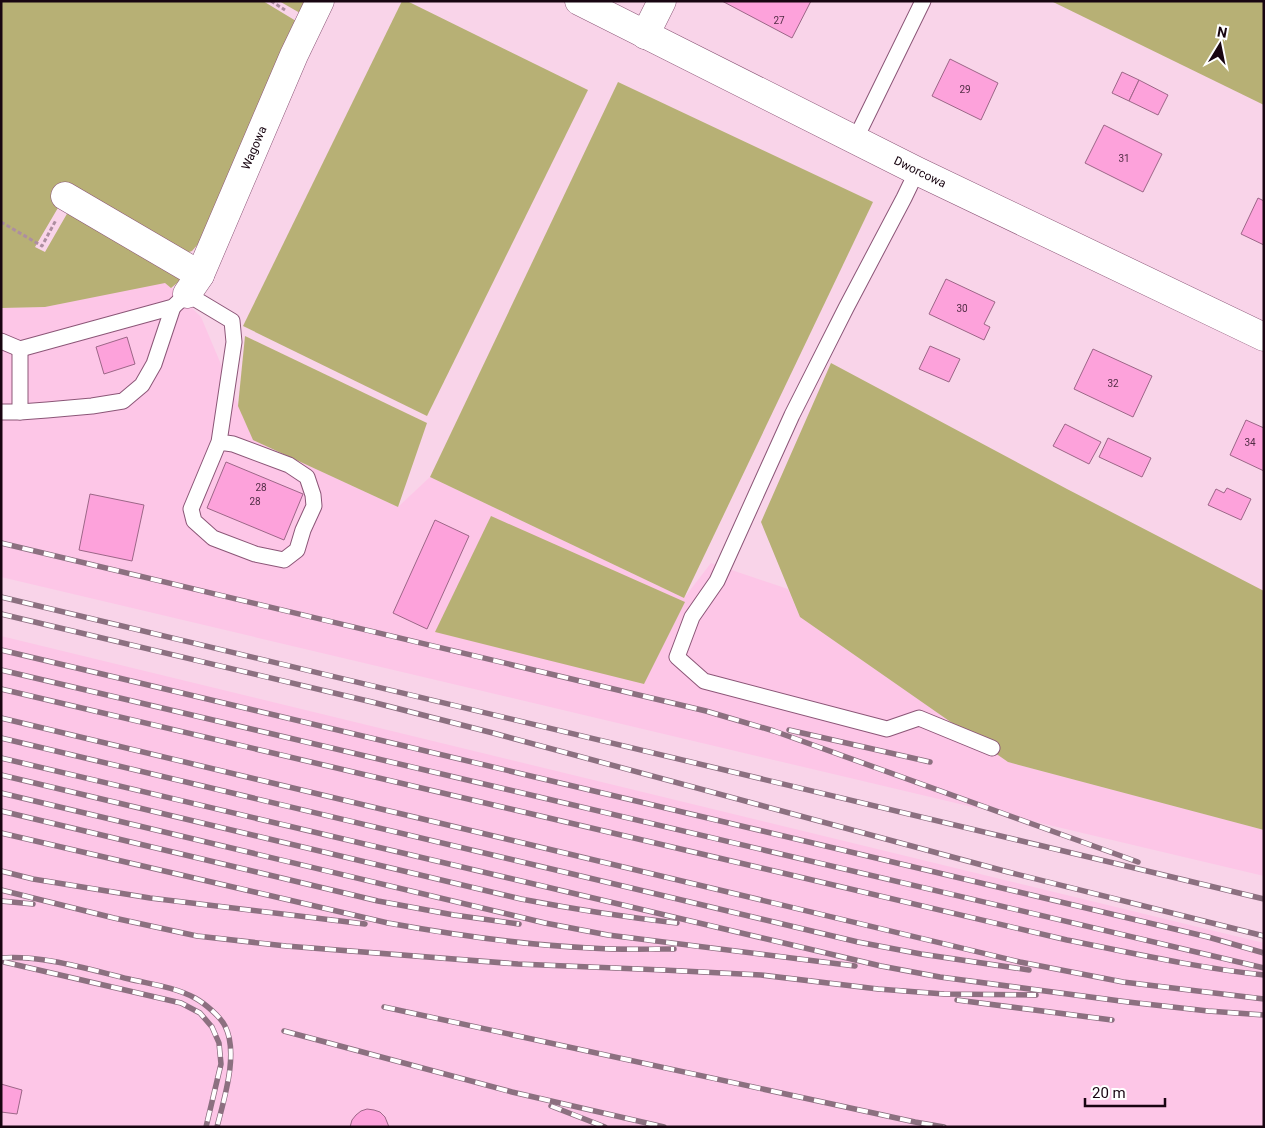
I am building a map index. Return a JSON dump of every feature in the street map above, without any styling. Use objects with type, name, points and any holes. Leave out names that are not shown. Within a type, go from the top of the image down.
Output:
[{"type":"main road","name":"Wagowa","points":[[187,292],[320,1]]},
{"type":"main road","name":"Dworcowa","points":[[578,1],[917,171],[1264,337]]},
{"type":"main road","points":[[645,35],[662,1]]},
{"type":"main road","points":[[67,197],[187,292]]},
{"type":"lane","points":[[855,140],[923,1]]},
{"type":"lane","points":[[917,171],[792,414],[717,580],[692,617],[677,657],[704,681],[887,729],[919,718],[992,748]]},
{"type":"lane","points":[[1,341],[20,349],[187,292]]},
{"type":"lane","points":[[1,412],[92,406],[123,401],[142,385],[154,364],[187,292]]},
{"type":"lane","points":[[187,292],[232,321],[234,342],[219,442],[191,509],[194,521],[213,538],[255,554],[284,560],[297,550],[303,530],[314,506],[313,495],[306,477],[288,464],[234,444],[219,442]]},
{"type":"lane","points":[[20,349],[20,412]]},
{"type":"path","points":[[1,222],[42,246],[67,197]]},
{"type":"shaded area","points":[[1,1],[263,1],[296,21],[199,243],[192,251],[186,253],[69,189],[35,247],[45,252],[68,212],[182,279],[171,288],[165,283],[45,307],[1,308]]},
{"type":"shaded area","points":[[279,1],[305,1],[300,13]]},
{"type":"shaded area","points":[[402,1],[407,1],[588,90],[427,416],[243,326]]},
{"type":"shaded area","points":[[1051,1],[1264,1],[1264,105]]},
{"type":"shaded area","points":[[618,82],[873,202],[684,598],[430,477]]},
{"type":"shaded area","points":[[166,282],[201,317],[253,440],[398,507],[430,477],[684,598],[711,563],[788,589],[800,617],[1008,762],[1264,830],[1264,876],[1,577],[1,308],[45,307]]},
{"type":"shaded area","points":[[245,336],[427,423],[398,507],[253,440],[238,406]]},
{"type":"shaded area","points":[[831,363],[1067,489],[1264,591],[1264,830],[1008,762],[800,617],[761,522]]},
{"type":"shaded area","points":[[491,516],[685,602],[644,684],[435,632]]},
{"type":"shaded area","points":[[1,636],[1264,943],[1264,1127],[1,1127]]},
{"type":"building","points":[[722,1],[811,1],[792,38]]},
{"type":"building","points":[[950,59],[998,83],[981,120],[932,96]]},
{"type":"building","points":[[1122,72],[1139,80],[1129,101],[1112,93]]},
{"type":"building","points":[[1139,80],[1168,95],[1158,115],[1129,101]]},
{"type":"building","points":[[1104,125],[1162,154],[1143,192],[1085,163]]},
{"type":"building","points":[[1258,198],[1264,201],[1264,245],[1241,234]]},
{"type":"building","points":[[946,279],[995,302],[984,324],[990,327],[984,340],[929,314]]},
{"type":"building","points":[[127,337],[135,364],[104,374],[96,347]]},
{"type":"building","points":[[930,346],[960,359],[949,382],[919,369]]},
{"type":"building","points":[[1093,349],[1152,376],[1133,417],[1074,389]]},
{"type":"building","points":[[1246,420],[1264,428],[1264,471],[1230,455]]},
{"type":"building","points":[[1065,424],[1101,442],[1089,464],[1053,446]]},
{"type":"building","points":[[1108,438],[1151,458],[1142,477],[1099,457]]},
{"type":"building","points":[[226,462],[303,494],[284,540],[207,508]]},
{"type":"building","points":[[1227,488],[1251,499],[1241,520],[1208,505],[1216,489],[1224,493]]},
{"type":"building","points":[[90,494],[144,505],[132,561],[79,550]]},
{"type":"building","points":[[435,520],[469,536],[427,629],[393,613]]},
{"type":"building","points":[[1,1084],[22,1090],[17,1114],[1,1112]]},
{"type":"building","points":[[367,1109],[380,1112],[385,1117],[389,1127],[350,1127],[356,1115]]},
{"type":"railway","points":[[1,543],[706,711],[774,731],[1138,862]]},
{"type":"railway","points":[[1,597],[1264,899]]},
{"type":"railway","points":[[1,614],[372,702],[1008,872],[1264,936]]},
{"type":"railway","points":[[1,650],[1208,937],[1264,953]]},
{"type":"railway","points":[[1,670],[1264,968]]},
{"type":"railway","points":[[1,689],[1067,940],[1190,964],[1264,975]]},
{"type":"railway","points":[[1,718],[1020,962],[1123,982],[1264,999]]},
{"type":"railway","points":[[789,730],[930,762]]},
{"type":"railway","points":[[1,738],[858,942],[921,954],[1029,970]]},
{"type":"railway","points":[[1,758],[881,966],[940,977],[1128,1002],[1264,1015]]},
{"type":"railway","points":[[1,775],[521,899],[677,923]]},
{"type":"railway","points":[[1,793],[545,923],[608,935],[855,966]]},
{"type":"railway","points":[[1,811],[378,901],[454,915],[519,924]]},
{"type":"railway","points":[[1,833],[388,923],[539,945],[611,949],[674,949]]},
{"type":"railway","points":[[1,871],[33,879],[150,898],[365,924]]},
{"type":"railway","points":[[1,890],[197,936],[286,946],[518,964],[761,975],[878,989],[944,994],[1036,995]]},
{"type":"railway","points":[[1,901],[33,904]]},
{"type":"railway","points":[[1,958],[33,959],[81,967],[171,988],[187,994],[207,1006],[225,1026],[231,1049],[229,1076],[217,1127]]},
{"type":"railway","points":[[4,962],[181,1003],[200,1013],[212,1027],[219,1043],[221,1064],[206,1127]]},
{"type":"railway","points":[[957,1000],[1112,1020]]},
{"type":"railway","points":[[384,1007],[944,1127]]},
{"type":"railway","points":[[284,1031],[512,1092],[664,1127]]},
{"type":"railway","points":[[551,1106],[605,1127]]}]
